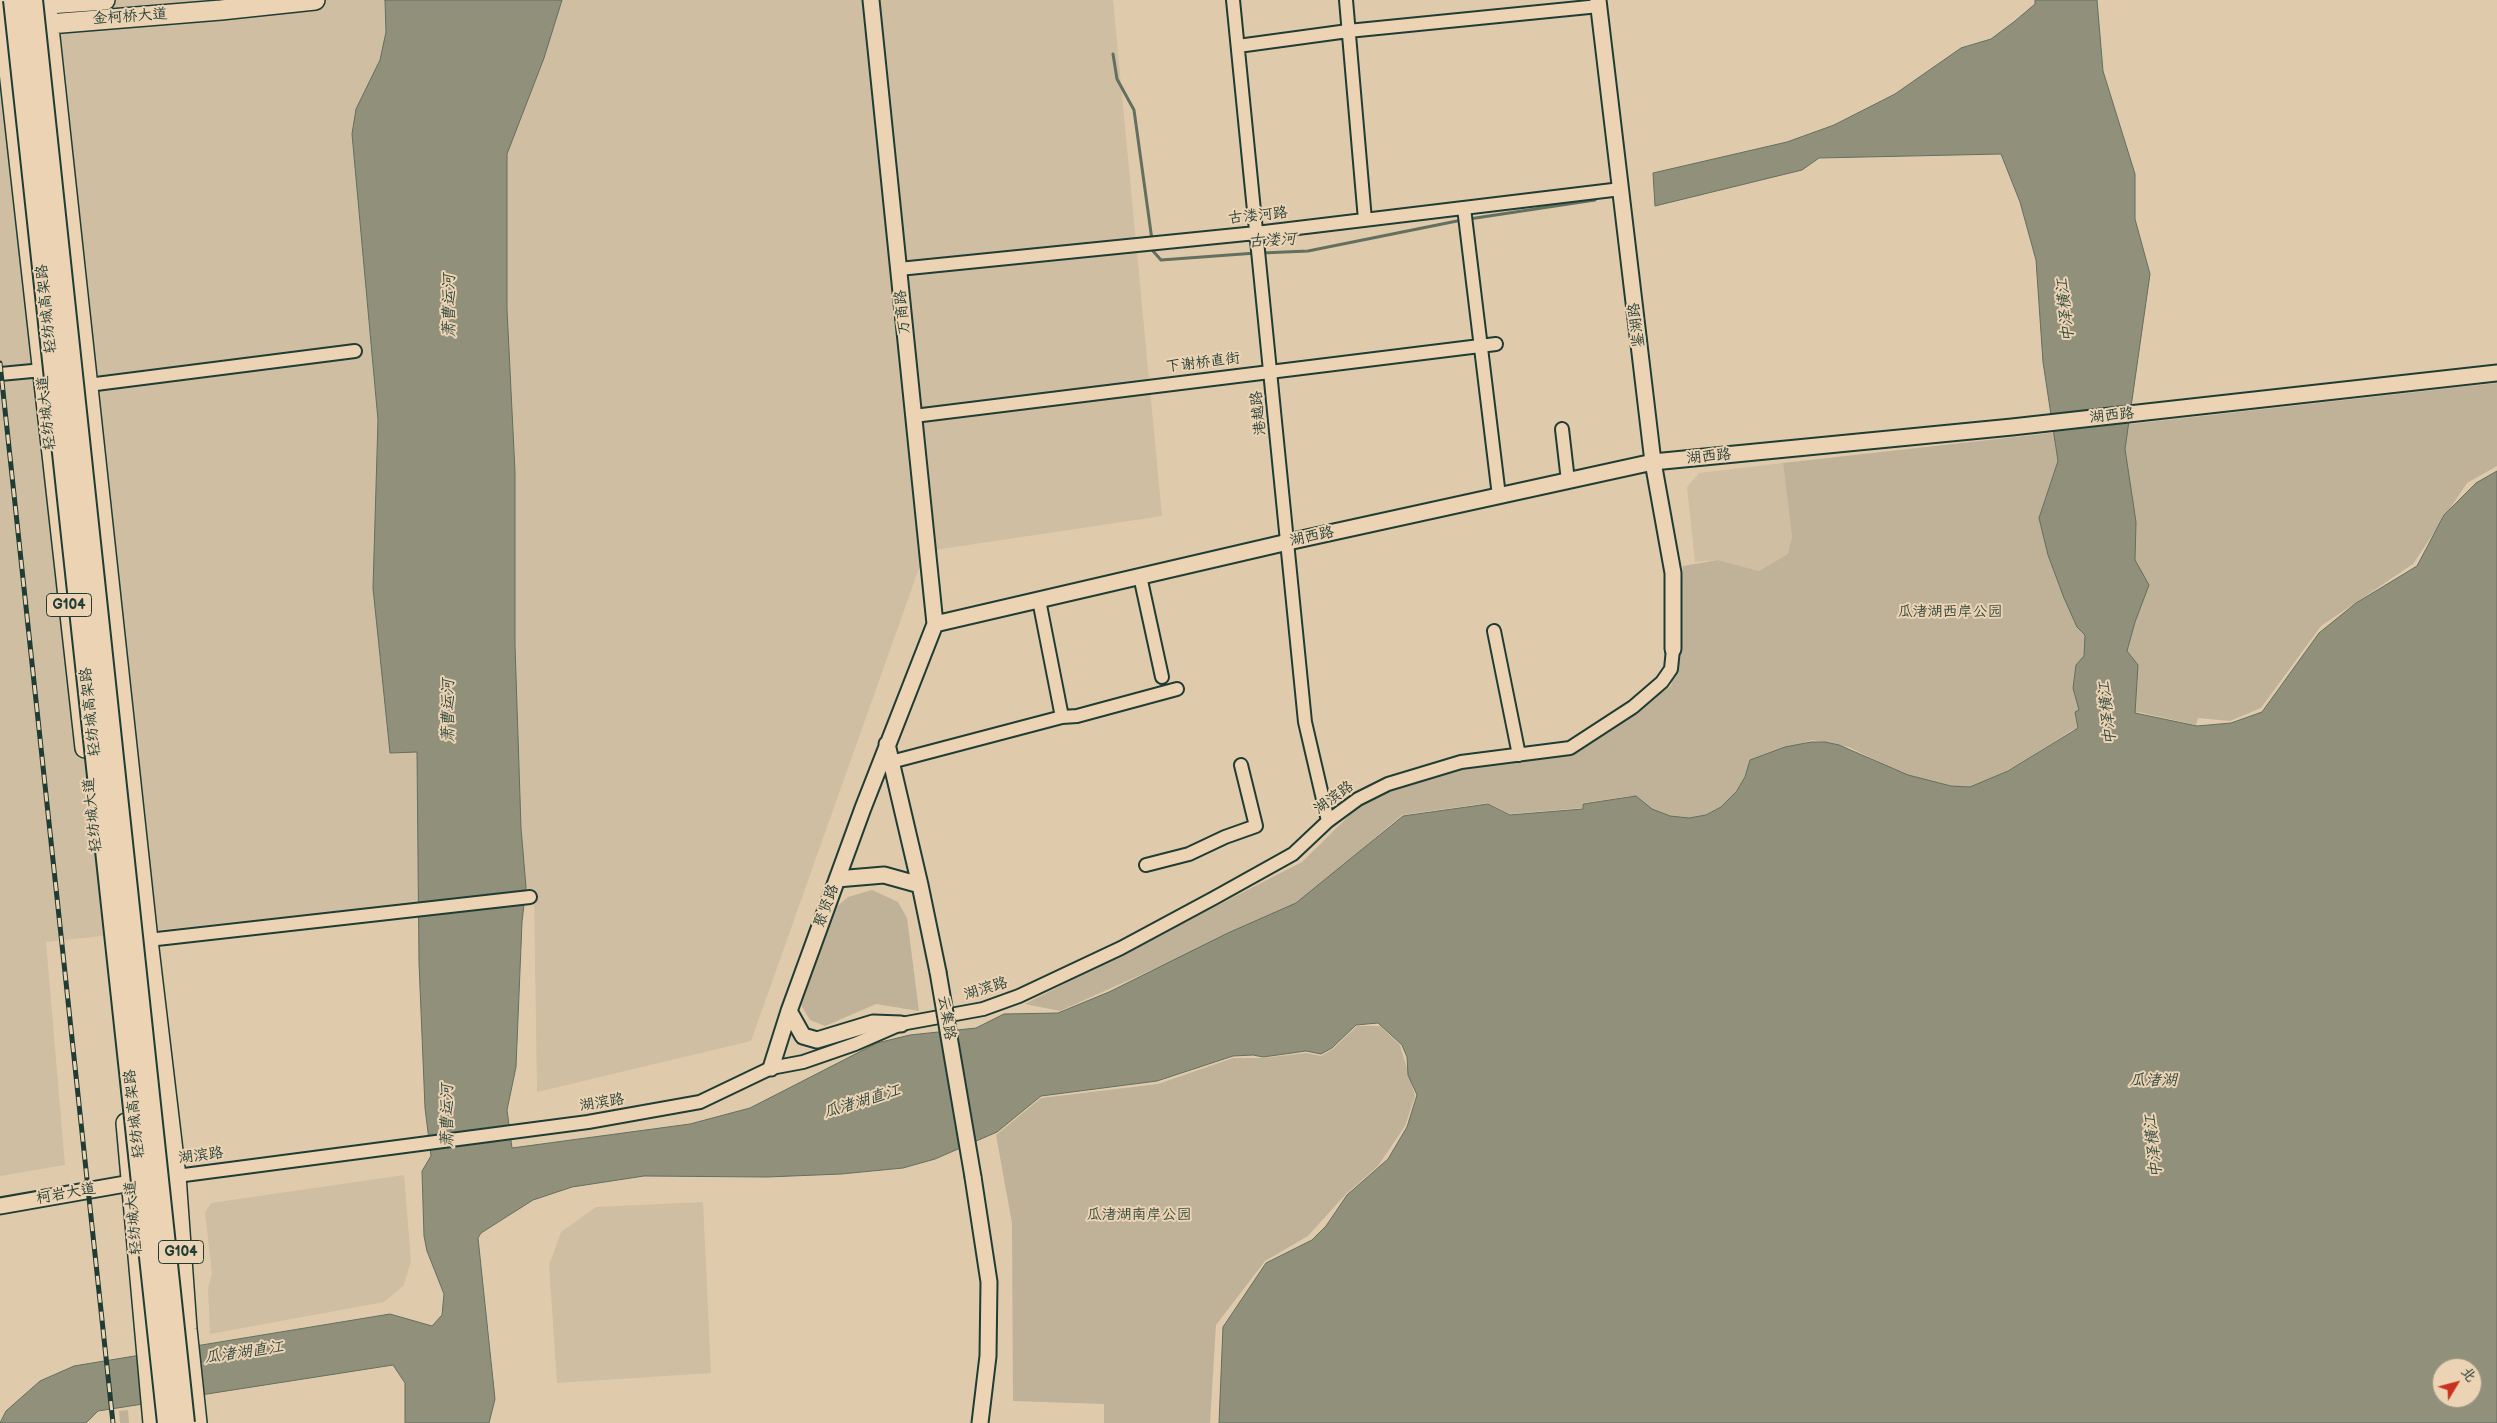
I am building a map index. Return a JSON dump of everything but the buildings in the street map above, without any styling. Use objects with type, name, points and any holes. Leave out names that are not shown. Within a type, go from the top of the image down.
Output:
[{"type":"highway","name":"轻纺城高架路","points":[[41,1],[192,1421]]},
{"type":"highway","name":"轻纺城高架路","points":[[5,9],[168,1423]]},
{"type":"main road","name":"金柯桥大道","points":[[5,9],[41,1],[105,0]]},
{"type":"main road","name":"金柯桥大道","points":[[5,9],[49,24],[221,10],[315,0]]},
{"type":"main road","name":"G104","points":[[41,1],[49,24],[148,940],[176,1176],[192,1421]]},
{"type":"main road","name":"轻纺城大道","points":[[5,9],[43,370],[116,1008],[153,1423]]},
{"type":"street","name":"万商路","points":[[870,0],[935,624]]},
{"type":"street","name":"港越路","points":[[1234,0],[1305,722],[1328,821]]},
{"type":"street","points":[[1346,0],[1365,220]]},
{"type":"street","points":[[1238,46],[1348,31],[1599,3]]},
{"type":"street","name":"鉴湖路","points":[[1599,3],[1653,462],[1673,573],[1674,649]]},
{"type":"street","name":"古溇河路","points":[[899,270],[1365,220],[1464,215],[1621,189]]},
{"type":"street","points":[[1464,215],[1498,496]]},
{"type":"street","name":"下谢桥直街","points":[[914,416],[1270,370],[1496,344]]},
{"type":"street","points":[[88,385],[355,351]]},
{"type":"street","points":[[0,374],[43,370]]},
{"type":"street","name":"湖西路","points":[[935,624],[1288,542],[1653,462],[2012,427],[2497,373]]},
{"type":"street","points":[[1562,429],[1568,481]]},
{"type":"street","points":[[1140,576],[1162,677]]},
{"type":"street","points":[[1039,600],[1062,717]]},
{"type":"street","points":[[887,744],[935,624]]},
{"type":"street","points":[[1494,631],[1519,755]]},
{"type":"street","name":"湖滨路","points":[[131,1183],[531,1130],[700,1102],[771,1068],[802,1062],[855,1044],[901,1024],[983,1010],[1019,996],[1122,948],[1293,854],[1328,821],[1358,799],[1388,784],[1461,762],[1570,748],[1632,707],[1662,682],[1670,669],[1674,649]]},
{"type":"street","points":[[891,762],[1177,689]]},
{"type":"street","name":"云集路","points":[[887,744],[938,972],[989,1282],[988,1356],[980,1423]]},
{"type":"street","name":"聚贤路","points":[[771,1068],[789,1011],[887,744]]},
{"type":"street","points":[[1146,865],[1189,854],[1225,837],[1256,826],[1241,765]]},
{"type":"street","points":[[837,879],[884,875],[920,885]]},
{"type":"street","points":[[148,940],[530,897]]},
{"type":"street","points":[[789,1011],[803,1036],[817,1040],[873,1023],[901,1024]]},
{"type":"street","name":"柯岩大道","points":[[0,1206],[131,1183]]},
{"type":"shaded area","points":[[0,0],[1113,0],[1162,516],[928,551],[923,557],[751,1041],[537,1092],[534,890],[46,942],[65,1165],[0,1176]]},
{"type":"shaded area","points":[[1783,463],[1792,537],[1788,555],[1759,571],[1718,560],[1695,562],[1687,487],[1699,473]]},
{"type":"shaded area","points":[[404,1175],[411,1261],[404,1285],[384,1302],[210,1334],[208,1288],[212,1273],[205,1213],[211,1203]]},
{"type":"shaded area","points":[[703,1202],[711,1373],[557,1383],[549,1265],[561,1232],[596,1207]]},
{"type":"green space","name":"瓜渚湖西岸公园","points":[[2497,383],[2497,466],[2467,483],[2413,564],[2321,626],[2261,708],[2230,721],[2198,718],[2196,725],[2138,712],[2072,730],[2016,766],[1968,792],[1909,777],[1849,747],[1812,740],[1753,760],[1745,778],[1727,804],[1694,821],[1661,816],[1632,796],[1582,803],[1582,808],[1510,814],[1488,803],[1402,815],[1305,897],[1281,912],[1060,1011],[1025,1004],[1302,862],[1363,802],[1403,782],[1462,767],[1573,752],[1671,686],[1676,667],[1683,566],[1718,560],[1759,571],[1788,554],[1792,537],[1783,463]]},
{"type":"green space","points":[[872,890],[898,902],[907,918],[919,1011],[876,1004],[825,1026],[810,1020],[801,1005],[834,909],[848,897]]},
{"type":"green space","name":"瓜渚湖南岸公园","points":[[1357,1026],[1380,1026],[1400,1045],[1415,1096],[1405,1126],[1378,1166],[1346,1194],[1308,1236],[1265,1261],[1216,1325],[1210,1423],[1104,1423],[1104,1404],[1013,1401],[1012,1223],[996,1135],[1041,1098],[1158,1084],[1233,1058],[1263,1058],[1306,1053],[1321,1056],[1333,1049]]},
{"type":"green space","points":[[128,1410],[129,1423],[120,1423],[119,1411]]},
{"type":"water","name":"瓜渚湖","points":[[385,0],[562,0],[544,58],[507,154],[507,309],[515,472],[515,645],[521,828],[526,887],[522,922],[516,1067],[507,1110],[512,1148],[690,1124],[750,1108],[877,1043],[910,1035],[976,1028],[1004,1014],[1058,1013],[1109,992],[1228,933],[1296,903],[1403,816],[1488,804],[1510,815],[1583,809],[1583,804],[1636,796],[1652,809],[1670,816],[1689,818],[1706,815],[1721,807],[1736,792],[1745,777],[1750,760],[1785,747],[1811,742],[1839,745],[1908,775],[1951,786],[1970,787],[2008,771],[2078,728],[2075,712],[2079,710],[2073,688],[2076,665],[2084,656],[2085,635],[2077,627],[2064,598],[2048,555],[2039,518],[2058,461],[2043,362],[2036,260],[2020,202],[2001,154],[1819,158],[1802,170],[1655,206],[1653,173],[1787,142],[1834,125],[1895,94],[1961,48],[1991,39],[2035,4],[2035,0],[2097,0],[2103,71],[2135,174],[2135,219],[2150,274],[2125,449],[2136,522],[2135,560],[2149,585],[2135,622],[2127,651],[2138,665],[2135,713],[2197,726],[2231,723],[2262,712],[2319,633],[2356,603],[2417,566],[2444,515],[2476,483],[2497,471],[2497,1423],[1219,1423],[1223,1327],[1266,1263],[1312,1240],[1326,1226],[1347,1195],[1388,1159],[1407,1127],[1417,1095],[1408,1075],[1407,1057],[1402,1045],[1378,1023],[1356,1025],[1332,1048],[1321,1054],[1306,1051],[1263,1057],[1253,1055],[1233,1056],[1157,1081],[1041,1096],[997,1132],[935,1159],[903,1168],[841,1174],[767,1177],[644,1176],[572,1187],[533,1200],[481,1233],[478,1238],[495,1399],[489,1423],[405,1423],[405,1383],[393,1365],[98,1411],[86,1423],[0,1423],[6,1411],[40,1381],[74,1366],[390,1314],[432,1326],[442,1315],[444,1294],[427,1251],[424,1236],[422,1171],[431,1156],[425,1108],[419,963],[417,752],[390,753],[373,588],[378,420],[352,134],[356,109],[380,60],[386,32]]},
{"type":"waterway","name":"古溇河","points":[[1113,54],[1117,79],[1134,110],[1152,240]]},
{"type":"waterway","name":"古溇河","points":[[1469,219],[1595,200]]},
{"type":"waterway","name":"古溇河","points":[[1262,253],[1308,251],[1462,220]]},
{"type":"waterway","name":"古溇河","points":[[1153,246],[1153,251],[1161,260],[1256,253]]},
{"type":"railway","points":[[0,363],[113,1423]]},
{"type":"water label","name":"萧曹运河","points":[[450,306]]},
{"type":"water label","name":"中泽横江","points":[[2066,310]]},
{"type":"water label","name":"萧曹运河","points":[[449,711]]},
{"type":"water label","name":"中泽横江","points":[[2108,713]]},
{"type":"water label","name":"瓜渚湖直江","points":[[862,1102]]},
{"type":"water label","name":"萧曹运河","points":[[448,1116]]},
{"type":"water label","name":"中泽横江","points":[[2154,1146]]},
{"type":"water label","name":"瓜渚湖直江","points":[[244,1353]]}]
